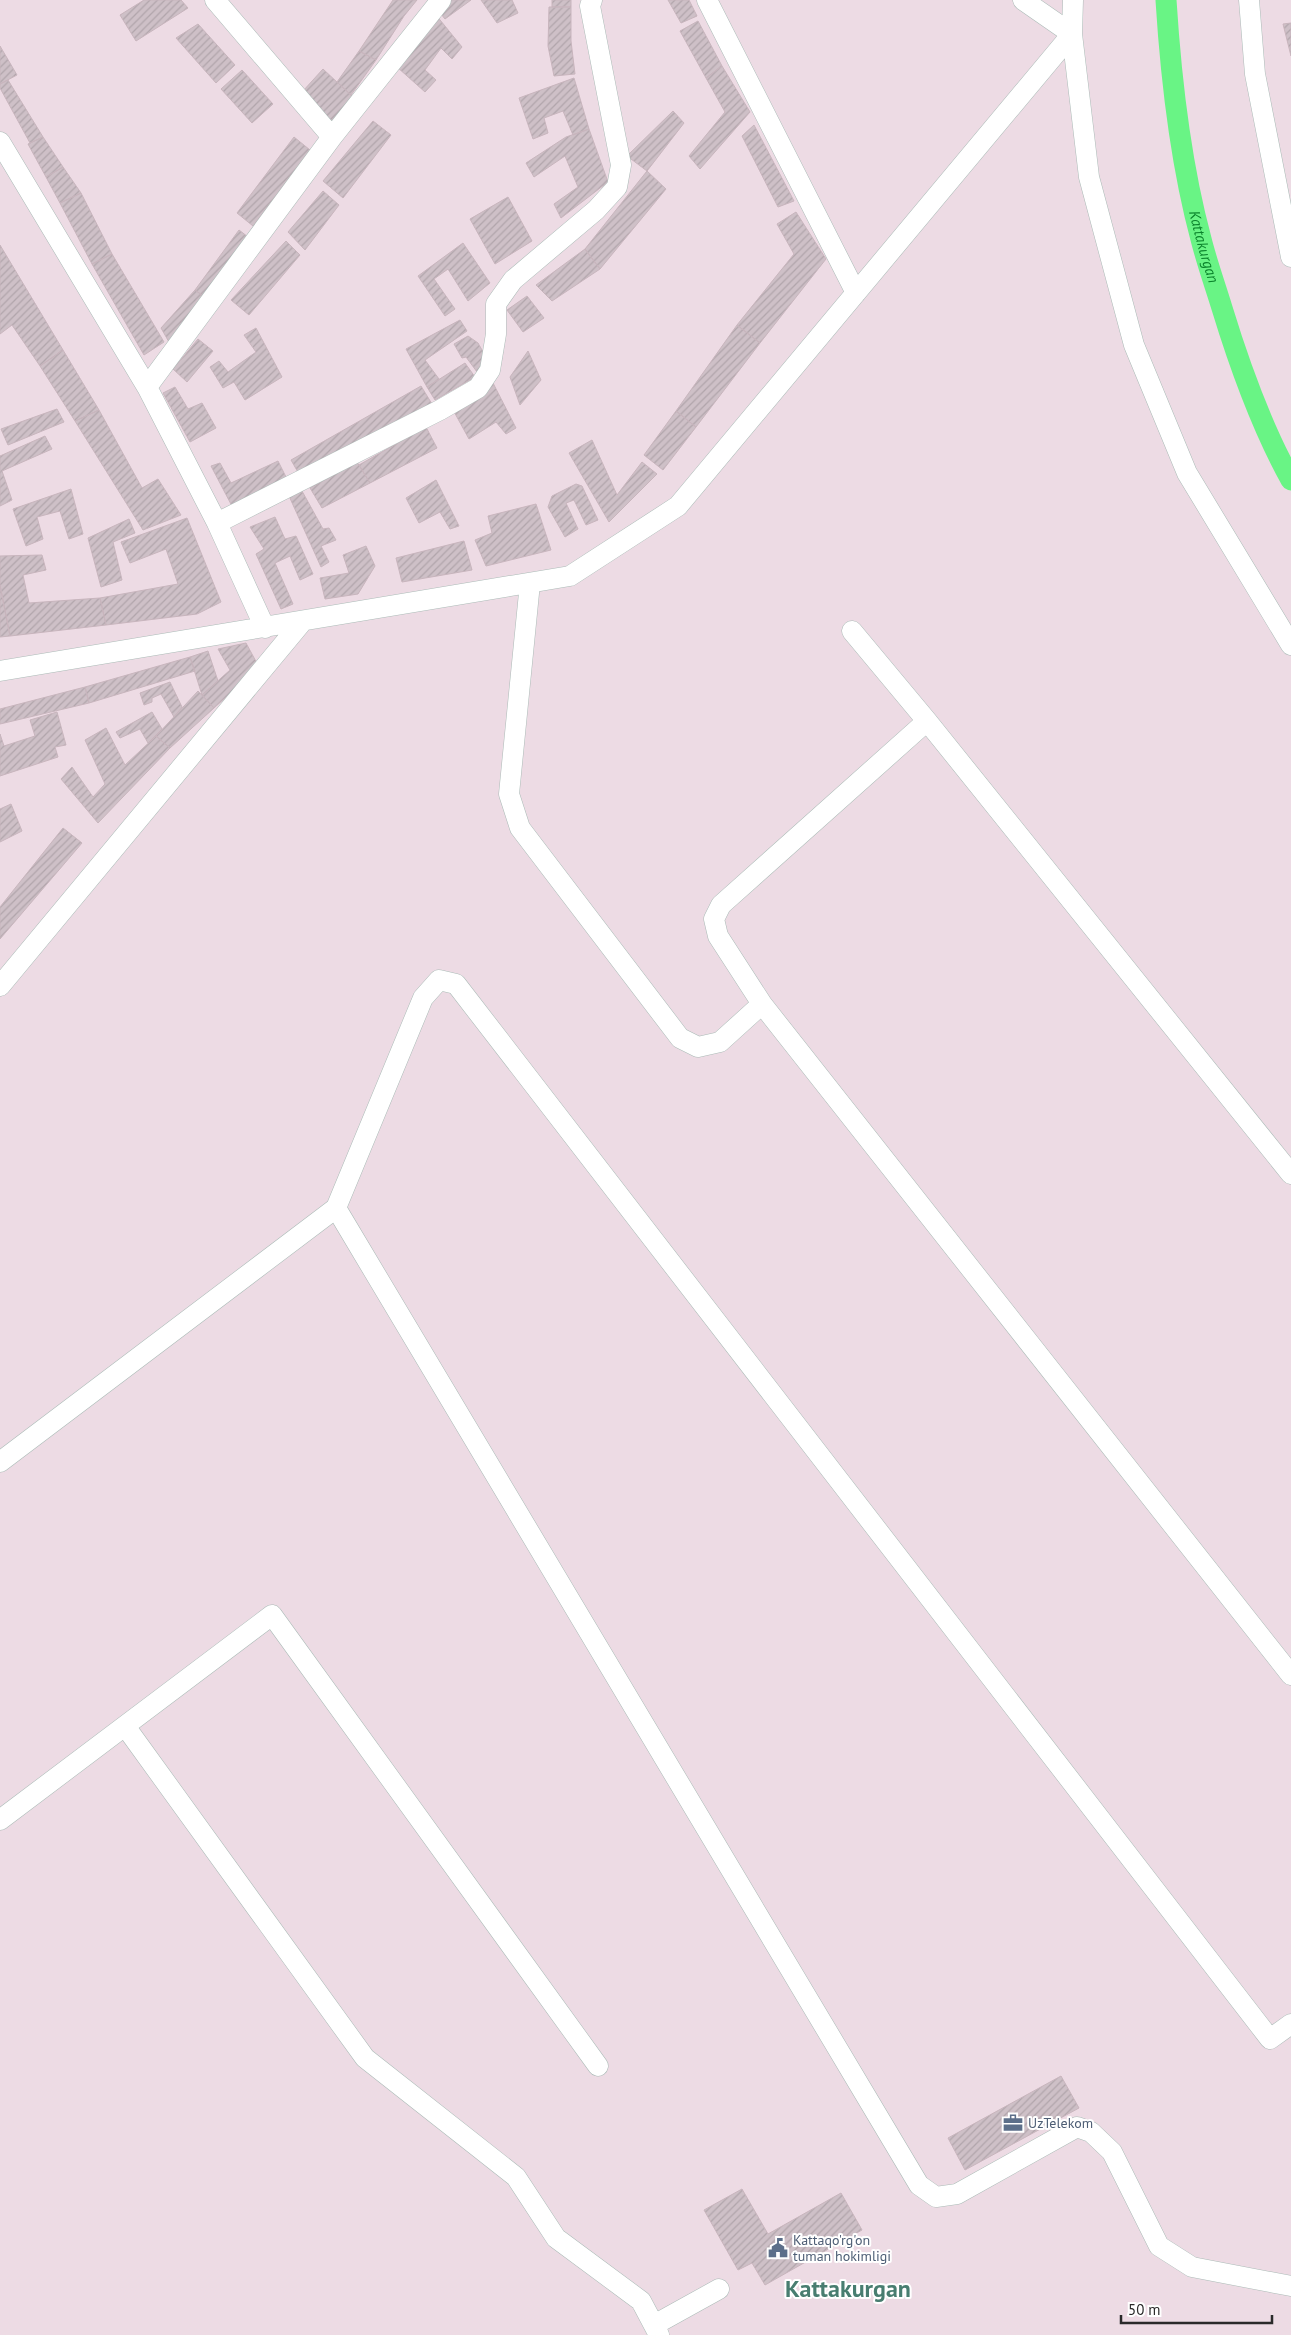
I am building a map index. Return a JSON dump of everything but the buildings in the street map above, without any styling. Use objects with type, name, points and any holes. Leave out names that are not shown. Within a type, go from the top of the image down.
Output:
[{"type":"street","points":[[215,0],[332,137]]},
{"type":"street","points":[[147,387],[332,137],[441,0]]},
{"type":"street","points":[[216,523],[440,410],[478,388],[490,370],[496,334],[496,304],[513,280],[596,210],[617,187],[621,165],[590,6],[592,0]]},
{"type":"street","points":[[707,0],[856,293]]},
{"type":"street","points":[[1024,0],[1072,34]]},
{"type":"street","points":[[1073,0],[1072,34],[1089,177],[1134,345],[1187,474],[1291,645]]},
{"type":"street","points":[[1249,0],[1254,74],[1291,257]]},
{"type":"street","points":[[0,671],[570,576],[678,506],[1072,34]]},
{"type":"street","points":[[0,142],[147,387],[216,523],[265,628]]},
{"type":"street","points":[[530,583],[509,794],[520,828],[680,1038],[698,1048],[720,1042],[762,1004]]},
{"type":"street","points":[[0,986],[302,622]]},
{"type":"street","points":[[852,631],[928,721],[1291,1174]]},
{"type":"street","points":[[928,721],[721,905],[714,919],[718,936],[762,1004],[1291,1675]]},
{"type":"street","points":[[0,1462],[336,1208],[423,998],[439,980],[456,984],[1270,2039],[1291,2024]]},
{"type":"street","points":[[336,1208],[919,2185],[936,2197],[957,2194],[1077,2127],[1091,2132],[1112,2152],[1159,2246],[1192,2267],[1291,2286]]},
{"type":"street","points":[[0,1820],[272,1616],[598,2066]]},
{"type":"street","points":[[125,1726],[365,2058],[516,2177],[556,2238],[641,2301],[656,2330],[719,2289]]},
{"type":"waterway","name":"Kattakurgan","points":[[1166,0],[1182,150],[1201,239],[1244,374],[1270,439],[1291,480]]},
{"type":"place","name":"UzTelekom","points":[[1013,2123]]},
{"type":"place","name":"Kattaqo'rg'on tuman hokimligi","points":[[778,2248]]},
{"type":"district","name":"Kattakurgan","points":[[848,2289]]}]
